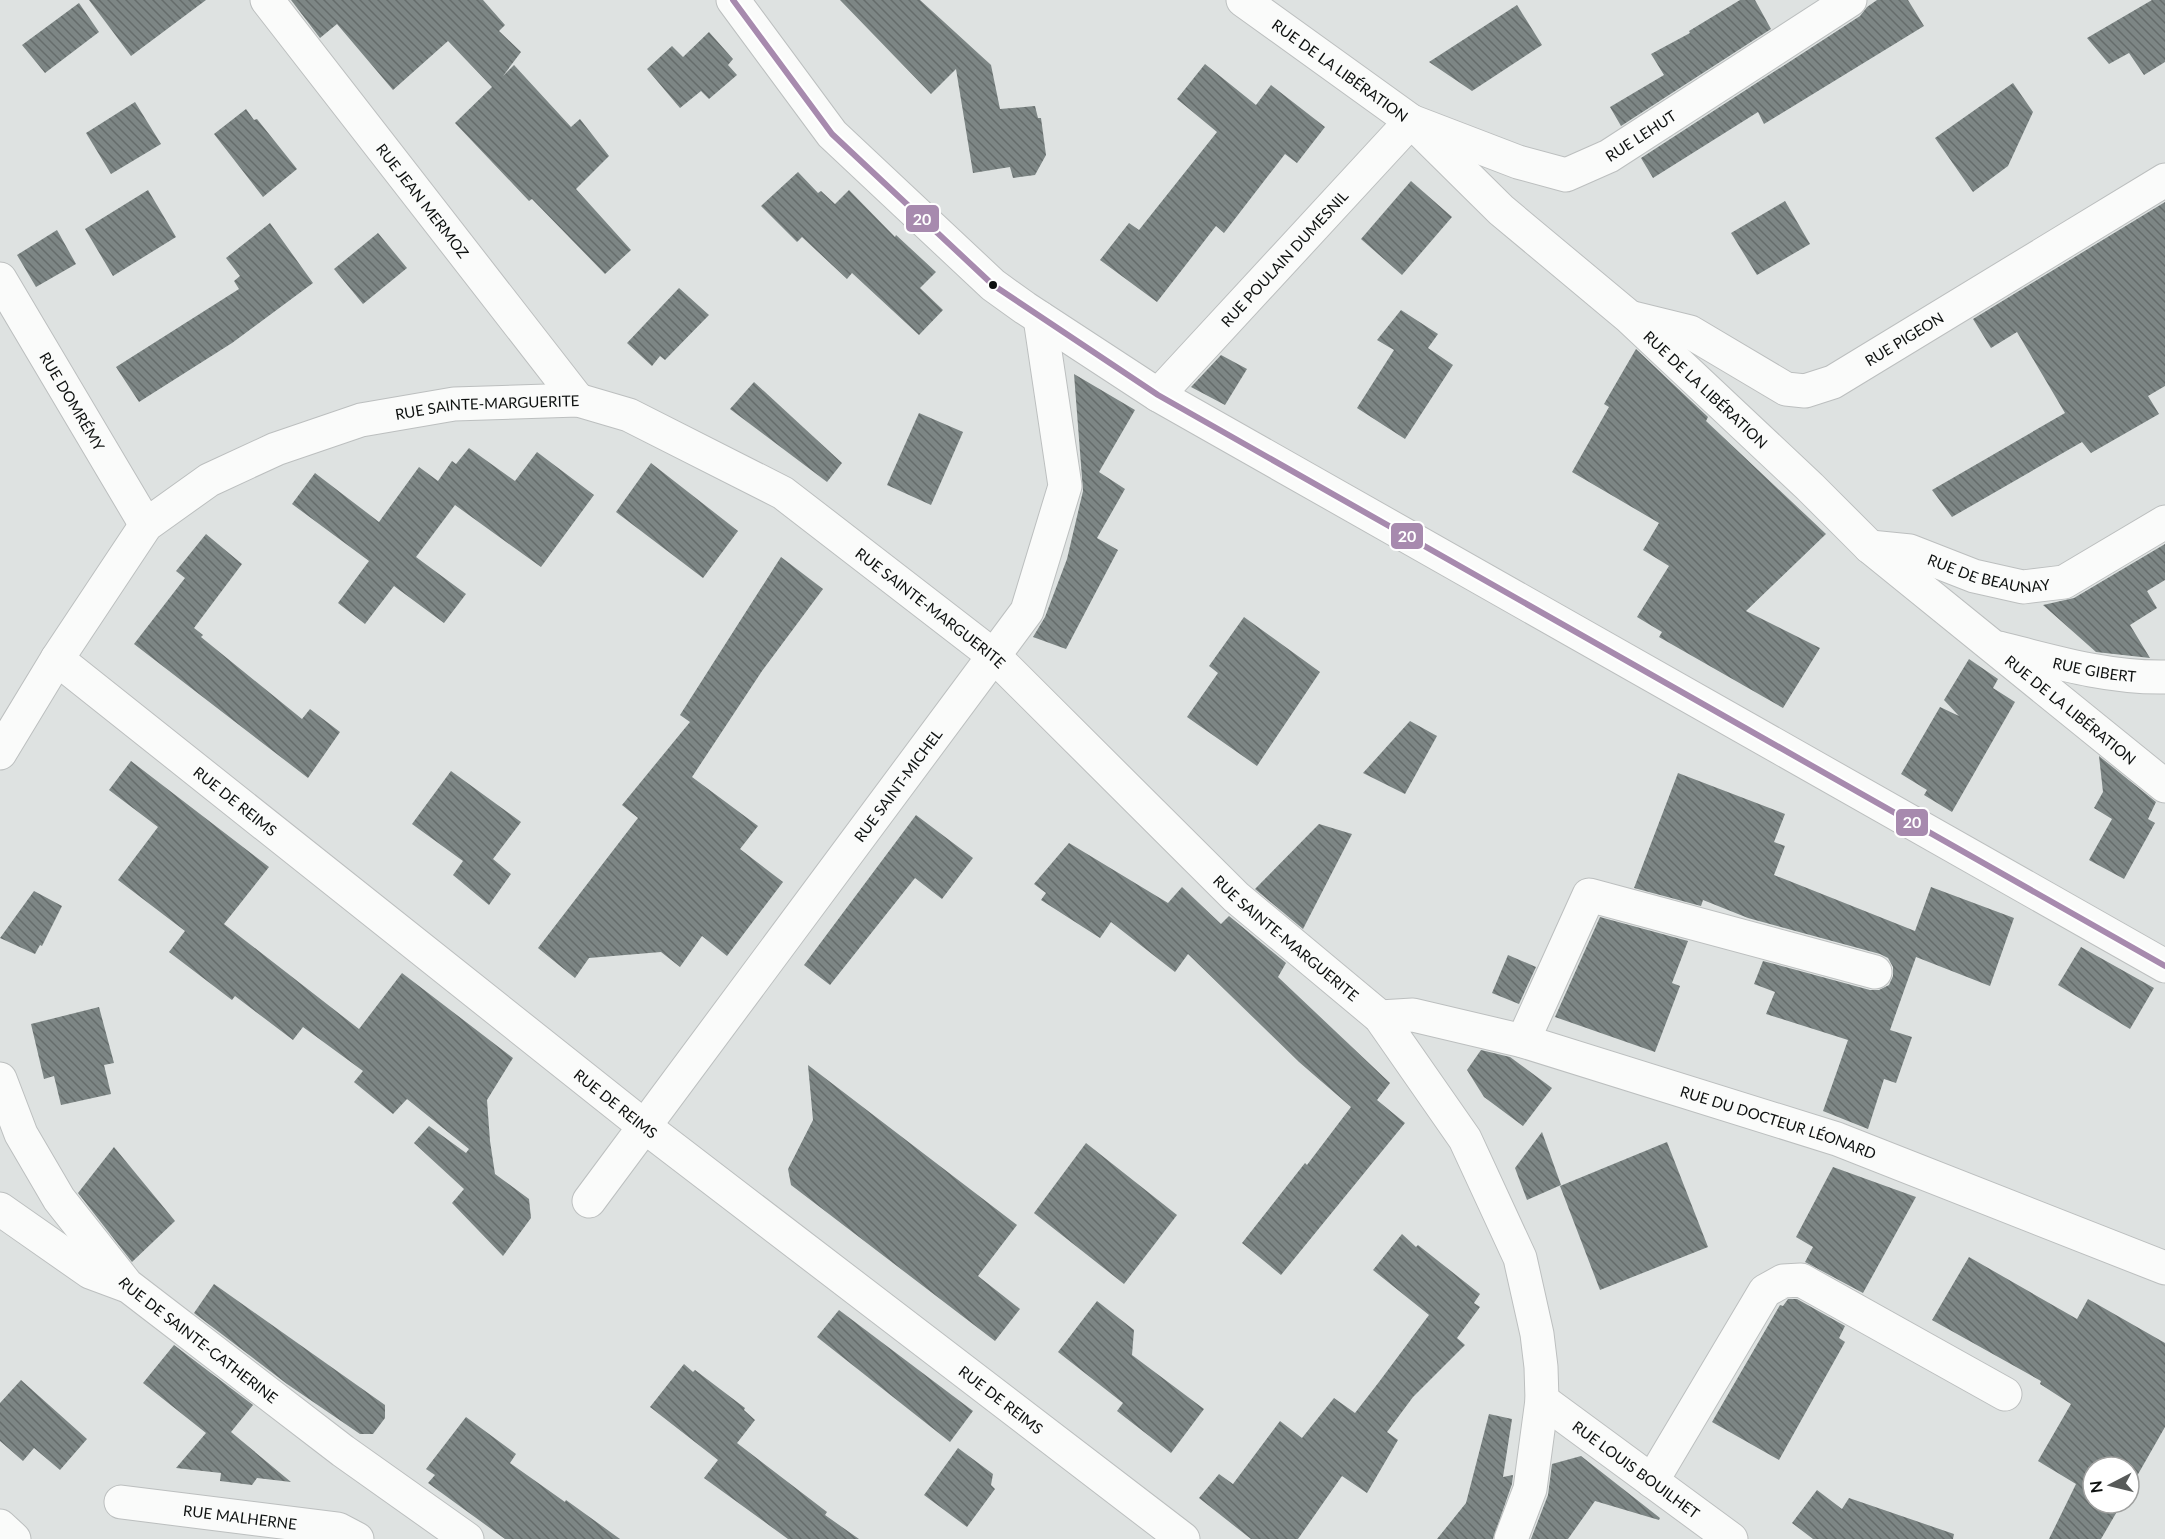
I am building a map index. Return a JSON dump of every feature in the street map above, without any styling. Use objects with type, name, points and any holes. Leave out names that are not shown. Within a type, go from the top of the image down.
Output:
[{"type":"street","name":"RUE JEAN MERMOZ","points":[[267,0],[578,400]]},
{"type":"street","points":[[733,0],[832,134],[993,285],[1040,318],[1158,395],[2165,966]]},
{"type":"street","name":"RUE DE LA LIBÉRATION","points":[[1243,0],[1411,121],[1501,210],[1628,316],[1810,487],[1870,547],[2165,786]]},
{"type":"street","name":"RUE LEHUT","points":[[1411,121],[1518,162],[1566,175],[1609,156],[1850,0]]},
{"type":"street","name":"RUE POULAIN DUMESNIL","points":[[1158,395],[1411,121]]},
{"type":"street","name":"RUE PIGEON","points":[[1628,316],[1690,332],[1786,389],[1805,391],[1833,382],[2165,180]]},
{"type":"street","name":"RUE DOMRÉMY","points":[[0,279],[146,525]]},
{"type":"street","name":"RUE SAINT-MICHEL","points":[[589,1201],[1028,611],[1065,486],[1040,318]]},
{"type":"street","name":"RUE SAINTE-MARGUERITE","points":[[57,659],[146,525],[209,480],[276,449],[361,420],[454,404],[578,400],[628,415],[783,493],[994,656],[1236,897],[1380,1017],[1465,1139],[1520,1258],[1537,1334],[1542,1400]]},
{"type":"street","name":"RUE DE BEAUNAY","points":[[1870,547],[1910,551],[1974,576],[2023,587],[2064,582],[2165,522]]},
{"type":"street","name":"RUE GIBERT","points":[[1989,645],[2086,669],[2130,677],[2165,677]]},
{"type":"street","points":[[0,753],[57,659]]},
{"type":"street","name":"RUE DE REIMS","points":[[57,659],[644,1126],[1183,1539]]},
{"type":"street","points":[[1523,1041],[1589,895],[1875,972]]},
{"type":"street","name":"RUE DU DOCTEUR LÉONARD","points":[[1380,1017],[1413,1015],[1523,1041],[1837,1138],[2165,1268]]},
{"type":"street","name":"RUE DE SAINTE-CATHERINE","points":[[0,1079],[21,1134],[59,1199],[127,1285],[343,1451],[466,1539]]},
{"type":"street","points":[[0,1209],[90,1272],[127,1285]]},
{"type":"street","points":[[1652,1481],[1765,1291],[1783,1281],[1801,1280],[2005,1394]]},
{"type":"street","points":[[1511,1539],[1530,1489],[1542,1400]]},
{"type":"street","name":"RUE LOUIS BOUILHET","points":[[1542,1400],[1731,1539]]},
{"type":"street","name":"RUE MALHERNE","points":[[121,1502],[338,1529],[357,1539]]},
{"type":"street","points":[[0,1526],[14,1539]]},
{"type":"building","points":[[89,0],[206,0],[131,56]]},
{"type":"building","points":[[291,0],[483,0],[505,25],[499,31],[521,52],[503,76],[514,65],[571,127],[580,119],[609,156],[576,189],[631,250],[605,274],[532,199],[529,201],[455,123],[492,87],[448,41],[393,90],[337,24],[320,38]]},
{"type":"building","points":[[840,0],[920,0],[991,65],[1000,109],[1035,106],[1038,118],[1041,118],[1046,155],[1035,175],[1013,178],[1010,167],[973,173],[956,69],[931,94]]},
{"type":"building","points":[[1740,0],[1755,0],[1771,29],[1621,126],[1610,107],[1664,75],[1651,54],[1690,33],[1689,31]]},
{"type":"building","points":[[1877,0],[1908,0],[1924,26],[1764,124],[1758,112],[1653,178],[1641,158],[1860,16]]},
{"type":"building","points":[[2152,0],[2165,0],[2165,62],[2144,75],[2129,53],[2109,64],[2087,38]]},
{"type":"building","points":[[79,3],[99,32],[45,73],[22,45]]},
{"type":"building","points":[[1517,5],[1542,45],[1472,91],[1429,62]]},
{"type":"building","points":[[709,32],[733,59],[728,65],[737,75],[709,99],[701,91],[680,108],[647,69],[672,46],[683,57]]},
{"type":"building","points":[[1205,64],[1256,105],[1271,85],[1325,127],[1297,163],[1285,154],[1224,233],[1216,226],[1157,302],[1100,260],[1129,223],[1139,230],[1217,132],[1177,99]]},
{"type":"building","points":[[2013,83],[2033,112],[2008,166],[1973,192],[1935,138]]},
{"type":"building","points":[[135,102],[161,144],[111,174],[86,133]]},
{"type":"building","points":[[246,109],[254,120],[257,119],[297,169],[263,197],[214,134]]},
{"type":"building","points":[[798,172],[818,193],[821,191],[835,204],[849,190],[895,237],[896,235],[936,272],[920,288],[943,310],[919,335],[852,273],[847,279],[802,237],[797,242],[761,206]]},
{"type":"building","points":[[1411,181],[1452,217],[1402,275],[1361,239]]},
{"type":"building","points":[[148,190],[176,237],[113,276],[85,229]]},
{"type":"building","points":[[1785,201],[1810,244],[1757,275],[1731,233]]},
{"type":"building","points":[[2165,202],[2165,386],[2148,396],[2159,414],[2091,453],[2082,442],[1952,517],[1932,490],[2065,413],[2017,332],[1991,348],[1973,319]]},
{"type":"building","points":[[270,223],[313,283],[232,343],[139,402],[116,367],[239,289],[234,281],[240,276],[226,258]]},
{"type":"building","points":[[57,230],[76,264],[36,287],[17,255]]},
{"type":"building","points":[[378,233],[407,268],[363,304],[334,269]]},
{"type":"building","points":[[679,288],[709,315],[665,360],[660,356],[652,366],[627,343]]},
{"type":"building","points":[[1401,310],[1438,334],[1428,348],[1453,365],[1405,439],[1357,408],[1394,350],[1377,340]]},
{"type":"building","points":[[1636,349],[1708,417],[1706,421],[1826,534],[1746,611],[1820,648],[1783,708],[1659,637],[1662,632],[1637,617],[1669,566],[1643,550],[1659,523],[1572,472],[1609,407],[1604,404]]},
{"type":"building","points":[[1221,355],[1247,369],[1225,405],[1191,387]]},
{"type":"building","points":[[1074,374],[1135,410],[1099,472],[1125,489],[1097,538],[1118,550],[1066,649],[1033,637],[1045,617],[1067,559],[1083,491]]},
{"type":"building","points":[[754,382],[842,463],[827,482],[730,409]]},
{"type":"building","points":[[919,413],[963,432],[931,505],[887,485]]},
{"type":"building","points":[[469,448],[515,481],[537,452],[594,495],[541,567],[455,505],[416,557],[466,594],[444,623],[394,586],[365,624],[338,603],[369,561],[292,504],[315,473],[379,522],[419,467],[438,481],[452,461],[456,464]]},
{"type":"building","points":[[651,463],[738,531],[703,578],[616,512]]},
{"type":"building","points":[[206,534],[242,564],[194,628],[203,635],[201,637],[302,719],[310,709],[340,732],[308,778],[134,644],[185,578],[176,571]]},
{"type":"building","points":[[2165,544],[2165,580],[2147,591],[2157,608],[2130,625],[2150,658],[2096,652],[2043,605],[2074,598]]},
{"type":"building","points":[[781,557],[823,589],[762,671],[692,777],[758,826],[740,849],[783,882],[727,956],[702,936],[680,967],[661,952],[589,958],[575,978],[538,948],[638,818],[622,805],[690,722],[680,715]]},
{"type":"building","points":[[1244,617],[1320,672],[1257,766],[1187,717],[1218,673],[1209,666]]},
{"type":"building","points":[[1969,659],[1998,679],[1993,688],[2015,702],[1952,812],[1924,795],[1927,790],[1901,774],[1940,707],[1959,716],[1944,700]]},
{"type":"building","points":[[1410,721],[1437,736],[1405,794],[1363,773]]},
{"type":"building","points":[[2099,756],[2156,802],[2148,819],[2155,823],[2124,879],[2089,860],[2112,819],[2094,808],[2103,792]]},
{"type":"building","points":[[131,761],[269,867],[224,924],[359,1029],[402,973],[513,1058],[487,1100],[490,1141],[495,1174],[529,1199],[531,1218],[503,1256],[452,1203],[464,1189],[414,1143],[429,1126],[466,1153],[469,1149],[407,1099],[393,1114],[354,1082],[363,1071],[303,1027],[293,1040],[235,996],[232,1000],[169,952],[185,931],[118,880],[158,827],[109,790]]},
{"type":"building","points":[[451,771],[521,822],[493,859],[511,874],[489,905],[453,875],[463,861],[412,824]]},
{"type":"building","points":[[1678,773],[1785,814],[1774,842],[1785,846],[1774,875],[1915,931],[1931,887],[2014,918],[1990,986],[1916,957],[1890,1030],[1912,1037],[1896,1083],[1884,1079],[1868,1129],[1823,1111],[1848,1040],[1766,1014],[1775,992],[1754,984],[1763,961],[1870,990],[1879,990],[1889,985],[1893,976],[1893,967],[1888,958],[1880,954],[1748,918],[1703,900],[1701,906],[1634,888]]},
{"type":"building","points":[[916,815],[973,858],[942,899],[915,878],[830,985],[804,965]]},
{"type":"building","points":[[1319,824],[1352,834],[1303,929],[1255,889]]},
{"type":"building","points":[[1069,843],[1168,903],[1182,887],[1221,924],[1229,916],[1286,963],[1278,977],[1390,1083],[1377,1100],[1405,1123],[1281,1275],[1242,1243],[1305,1163],[1307,1165],[1351,1107],[1299,1062],[1188,954],[1175,972],[1111,922],[1100,938],[1041,900],[1046,893],[1034,884]]},
{"type":"building","points":[[34,891],[62,906],[42,946],[40,945],[35,954],[0,938]]},
{"type":"building","points":[[1600,917],[1688,941],[1672,983],[1680,986],[1655,1052],[1555,1017]]},
{"type":"building","points":[[2081,947],[2154,988],[2130,1029],[2058,985]]},
{"type":"building","points":[[1508,955],[1536,967],[1519,1004],[1492,993]]},
{"type":"building","points":[[99,1007],[114,1063],[104,1065],[111,1094],[61,1105],[54,1076],[44,1079],[31,1024]]},
{"type":"building","points":[[1481,1050],[1510,1057],[1552,1088],[1523,1126],[1484,1097],[1467,1070]]},
{"type":"building","points":[[808,1065],[1017,1225],[978,1276],[1020,1309],[995,1341],[791,1185],[788,1169],[813,1120]]},
{"type":"building","points":[[1542,1132],[1561,1185],[1527,1200],[1515,1168]]},
{"type":"building","points":[[1667,1142],[1708,1247],[1600,1290],[1560,1186]]},
{"type":"building","points":[[1086,1143],[1177,1215],[1124,1284],[1034,1213]]},
{"type":"building","points":[[114,1147],[175,1221],[132,1262],[78,1193]]},
{"type":"building","points":[[1833,1167],[1916,1197],[1863,1293],[1805,1262],[1813,1247],[1796,1237]]},
{"type":"building","points":[[1402,1234],[1480,1294],[1474,1303],[1480,1307],[1457,1338],[1465,1345],[1413,1397],[1387,1432],[1398,1440],[1367,1493],[1342,1476],[1298,1539],[1251,1539],[1199,1498],[1219,1474],[1233,1484],[1280,1421],[1302,1438],[1334,1398],[1355,1413],[1379,1382],[1429,1315],[1373,1270]]},
{"type":"building","points":[[1969,1257],[2077,1319],[2088,1299],[2165,1343],[2165,1427],[2141,1469],[2141,1455],[2081,1455],[2081,1515],[2115,1515],[2101,1539],[2049,1539],[2076,1484],[2038,1461],[2071,1404],[2040,1384],[2041,1381],[1932,1320]]},
{"type":"building","points":[[214,1284],[385,1405],[385,1418],[373,1434],[360,1434],[287,1384],[194,1313]]},
{"type":"building","points":[[1788,1299],[1797,1299],[1845,1326],[1839,1338],[1845,1342],[1779,1460],[1712,1422],[1780,1305],[1783,1306]]},
{"type":"building","points":[[1097,1301],[1134,1330],[1132,1355],[1204,1409],[1171,1453],[1117,1411],[1123,1403],[1058,1352]]},
{"type":"building","points":[[839,1310],[973,1411],[950,1442],[817,1337]]},
{"type":"building","points":[[174,1345],[253,1405],[231,1432],[291,1482],[257,1478],[252,1485],[220,1481],[221,1473],[176,1468],[206,1433],[143,1383]]},
{"type":"building","points":[[684,1364],[745,1408],[744,1410],[755,1420],[737,1443],[827,1512],[825,1515],[859,1539],[788,1539],[704,1478],[718,1460],[650,1407]]},
{"type":"building","points":[[21,1380],[87,1439],[60,1470],[34,1448],[23,1461],[0,1441],[0,1403]]},
{"type":"building","points":[[1489,1414],[1512,1419],[1503,1477],[1513,1475],[1512,1484],[1493,1539],[1437,1539],[1466,1503]]},
{"type":"building","points":[[466,1417],[516,1454],[510,1463],[620,1539],[505,1539],[428,1483],[435,1475],[426,1469]]},
{"type":"building","points":[[958,1448],[993,1474],[991,1485],[995,1489],[967,1527],[924,1495]]},
{"type":"building","points":[[1581,1456],[1660,1518],[1659,1520],[1595,1501],[1568,1539],[1531,1539],[1548,1495],[1552,1464]]},
{"type":"building","points":[[1817,1490],[1842,1509],[1849,1498],[1954,1534],[1953,1539],[1813,1539],[1792,1523]]},
{"type":"transit line","name":"20","points":[[733,0],[832,134],[993,285],[1158,395],[2165,966]]}]
